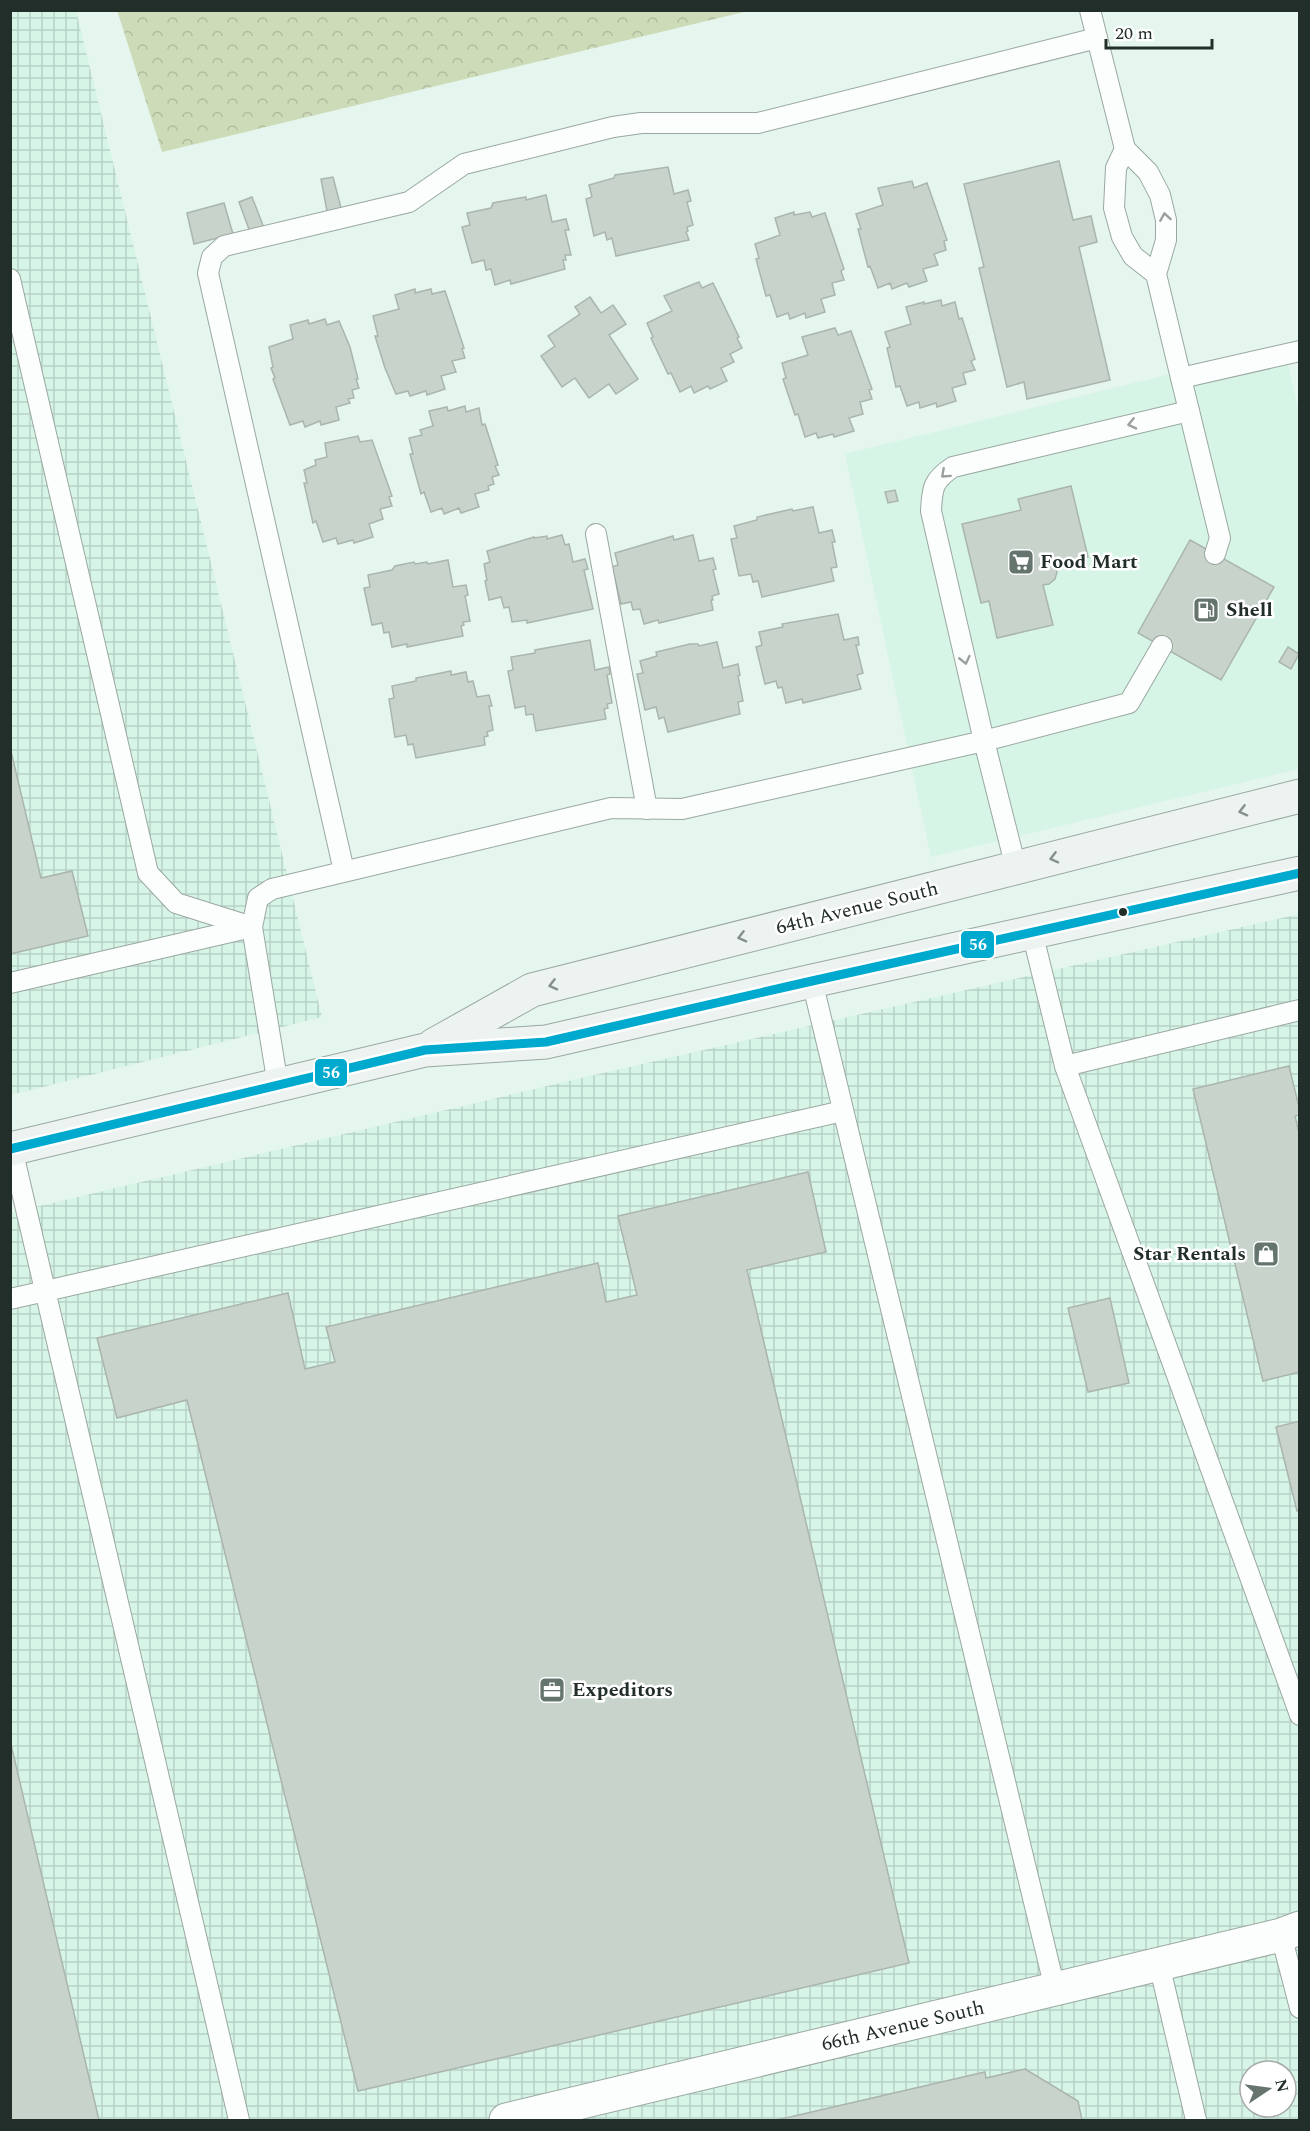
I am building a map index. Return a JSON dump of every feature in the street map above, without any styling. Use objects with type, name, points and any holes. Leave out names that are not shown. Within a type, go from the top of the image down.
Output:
[{"type":"street","name":"64th Avenue South","points":[[425,1050],[532,990],[1299,796]]},
{"type":"street","name":"64th Avenue South","points":[[11,1149],[425,1050],[546,1042],[1299,873]]},
{"type":"street","name":"66th Avenue South","points":[[508,2120],[1290,1932]]},
{"type":"lane","points":[[1090,10],[1125,150],[1148,172],[1160,195],[1166,220],[1166,240],[1156,274],[1220,538],[1215,554]]},
{"type":"lane","points":[[344,871],[208,273],[212,257],[224,246],[409,202],[464,164],[613,127],[641,123],[758,123],[1097,38]]},
{"type":"lane","points":[[1125,150],[1116,168],[1114,208],[1122,237],[1133,256],[1156,274]]},
{"type":"lane","points":[[10,279],[148,873],[176,903],[252,927]]},
{"type":"lane","points":[[1181,378],[1299,351]]},
{"type":"lane","points":[[1016,868],[931,511],[932,489],[941,475],[953,467],[1189,411]]},
{"type":"lane","points":[[597,534],[647,809]]},
{"type":"lane","points":[[278,1085],[252,927],[258,898],[272,889],[611,808],[682,809],[984,741],[1129,703],[1162,646]]},
{"type":"lane","points":[[10,983],[252,927]]},
{"type":"lane","points":[[1032,932],[1065,1066],[1299,1715]]},
{"type":"lane","points":[[812,981],[1055,1989]]},
{"type":"lane","points":[[1065,1066],[1299,1010]]},
{"type":"lane","points":[[10,1299],[843,1111]]},
{"type":"lane","points":[[11,1149],[239,2121]]},
{"type":"lane","points":[[1290,1932],[1299,2008]]},
{"type":"lane","points":[[1159,1964],[1196,2121]]},
{"type":"shaded area","points":[[10,11],[76,11],[322,1017],[11,1095]]},
{"type":"shaded area","points":[[1284,346],[1300,418],[1299,769],[931,857],[845,454]]},
{"type":"shaded area","points":[[1299,914],[1299,2120],[11,2120],[10,1213],[590,1076]]},
{"type":"green space","points":[[117,10],[748,10],[748,11],[162,152]]},
{"type":"building","points":[[1059,161],[1073,220],[1091,216],[1097,242],[1079,247],[1110,380],[1027,399],[1024,382],[1007,387],[979,268],[984,267],[964,184]]},
{"type":"building","points":[[668,167],[674,194],[688,190],[691,201],[687,202],[693,225],[687,227],[689,240],[616,256],[612,238],[607,240],[605,232],[594,236],[586,199],[592,197],[589,185],[614,178],[615,175]]},
{"type":"building","points":[[333,177],[341,208],[327,211],[321,179]]},
{"type":"building","points":[[912,181],[914,188],[927,183],[947,240],[944,241],[946,250],[934,254],[938,265],[923,269],[927,281],[909,287],[907,283],[892,289],[890,283],[878,288],[870,266],[868,267],[856,214],[883,205],[878,188]]},
{"type":"building","points":[[546,195],[552,222],[566,219],[569,230],[565,230],[571,255],[565,255],[566,260],[563,260],[565,269],[511,284],[510,280],[495,285],[491,269],[486,270],[484,260],[472,263],[462,227],[470,225],[467,213],[491,208],[493,203],[526,197],[526,200]]},
{"type":"building","points":[[252,197],[264,228],[250,232],[239,202]]},
{"type":"building","points":[[224,203],[233,234],[194,244],[187,213]]},
{"type":"building","points":[[794,212],[794,215],[810,212],[812,217],[825,213],[844,269],[841,271],[844,280],[832,283],[835,295],[821,299],[825,312],[806,318],[805,313],[790,319],[788,313],[777,317],[770,295],[766,296],[756,259],[759,258],[755,244],[780,235],[775,218]]},
{"type":"building","points":[[699,282],[702,288],[713,283],[742,348],[730,354],[734,362],[721,368],[727,381],[694,393],[691,386],[680,392],[671,373],[668,374],[651,338],[653,337],[647,323],[672,311],[664,296]]},
{"type":"building","points":[[415,289],[415,293],[431,289],[432,294],[445,291],[464,348],[462,349],[465,358],[452,361],[456,372],[441,376],[445,389],[427,395],[426,391],[410,396],[408,391],[396,394],[375,336],[378,336],[373,316],[399,309],[395,295]]},
{"type":"building","points":[[590,297],[601,313],[613,305],[626,324],[609,335],[638,379],[616,394],[609,384],[589,398],[575,378],[562,387],[541,356],[555,346],[548,336],[580,314],[575,307]]},
{"type":"building","points":[[941,300],[942,306],[955,302],[959,319],[962,318],[975,359],[971,361],[975,370],[963,373],[966,384],[952,388],[956,401],[937,407],[936,403],[920,408],[919,402],[907,406],[900,386],[896,387],[887,348],[890,347],[885,332],[911,324],[906,307]]},
{"type":"building","points":[[325,319],[327,325],[339,321],[350,347],[359,388],[352,390],[354,398],[348,399],[350,403],[336,407],[339,420],[321,425],[320,421],[305,427],[303,421],[290,425],[273,379],[275,378],[271,368],[273,367],[269,347],[293,339],[290,325],[308,320],[309,324]]},
{"type":"building","points":[[835,328],[838,335],[851,331],[872,389],[869,390],[872,399],[860,402],[863,414],[849,418],[854,431],[834,437],[833,434],[818,438],[816,433],[805,437],[783,379],[786,378],[782,363],[808,355],[802,337]]},
{"type":"building","points":[[465,406],[466,412],[479,408],[482,425],[485,424],[499,475],[492,477],[494,484],[488,486],[489,490],[475,494],[479,507],[461,513],[459,508],[444,514],[442,508],[431,512],[424,492],[421,494],[410,454],[413,454],[409,438],[422,435],[420,430],[433,426],[429,411],[447,407],[448,411]]},
{"type":"building","points":[[358,436],[360,442],[372,440],[392,496],[389,497],[392,506],[380,509],[383,519],[369,524],[373,537],[354,543],[353,540],[338,544],[336,538],[323,542],[316,521],[313,523],[304,483],[307,483],[304,470],[316,465],[315,460],[327,457],[325,443]]},
{"type":"building","name":"Food Mart","points":[[1071,486],[1088,557],[1055,567],[1057,572],[1055,579],[1043,585],[1053,625],[997,638],[989,601],[981,603],[962,524],[1021,510],[1018,499]]},
{"type":"building","points":[[895,490],[898,501],[888,503],[885,492]]},
{"type":"building","points":[[813,507],[819,533],[832,530],[837,567],[831,568],[834,581],[762,597],[758,581],[753,582],[751,574],[739,576],[731,539],[737,538],[734,526],[757,520],[757,517]]},
{"type":"building","points":[[562,535],[565,545],[569,544],[573,562],[585,559],[588,569],[584,570],[593,609],[527,623],[527,620],[512,622],[509,607],[504,608],[501,597],[489,600],[484,564],[490,562],[487,551],[534,537],[547,536],[547,539]]},
{"type":"building","points":[[693,535],[699,561],[713,558],[716,569],[713,570],[719,594],[712,596],[713,610],[659,623],[658,620],[644,624],[640,609],[633,610],[631,602],[621,604],[612,567],[618,565],[615,553],[673,536],[674,540]]},
{"type":"building","name":"Shell","points":[[1190,540],[1274,587],[1221,680],[1138,633]]},
{"type":"building","points":[[448,560],[453,587],[466,585],[468,595],[465,596],[470,621],[463,622],[464,625],[461,626],[463,636],[407,647],[407,644],[392,647],[389,632],[384,633],[382,623],[372,625],[364,588],[370,587],[368,575],[414,562],[415,564],[427,562],[428,564]]},
{"type":"building","points":[[838,614],[844,640],[858,637],[859,645],[856,645],[863,673],[857,675],[861,689],[803,703],[802,699],[786,703],[782,687],[778,688],[776,681],[765,684],[756,647],[762,645],[759,632],[783,627],[782,624]]},
{"type":"building","points":[[590,640],[595,670],[609,667],[610,674],[607,675],[612,703],[607,704],[608,708],[604,709],[606,719],[536,731],[533,714],[526,715],[525,706],[515,708],[508,671],[513,670],[511,657]]},
{"type":"building","points":[[717,642],[723,668],[738,664],[743,701],[738,702],[740,714],[668,732],[664,717],[659,719],[656,707],[645,710],[637,674],[643,673],[640,661],[657,656],[656,652],[690,644],[699,646]]},
{"type":"building","points":[[1288,647],[1299,654],[1291,669],[1279,662]]},
{"type":"building","points":[[451,671],[451,675],[466,672],[468,682],[473,681],[477,697],[489,695],[493,730],[487,732],[488,736],[484,737],[485,745],[416,758],[413,744],[408,745],[406,735],[395,737],[389,699],[394,698],[392,686],[416,681],[416,678]]},
{"type":"building","points":[[10,747],[41,878],[72,871],[88,936],[10,954]]},
{"type":"building","name":"Star Rentals","points":[[1289,1066],[1300,1111],[1300,1115],[1295,1116],[1300,1137],[1300,1372],[1263,1381],[1193,1089]]},
{"type":"building","name":"Expeditors","points":[[808,1172],[826,1252],[747,1270],[909,1963],[358,2091],[187,1400],[117,1418],[97,1338],[288,1293],[305,1369],[335,1362],[326,1327],[598,1263],[606,1302],[637,1295],[618,1216]]},
{"type":"building","points":[[1110,1298],[1129,1383],[1088,1392],[1068,1308]]},
{"type":"building","points":[[1300,1421],[1300,1511],[1297,1511],[1276,1427]]},
{"type":"building","points":[[10,1740],[99,2120],[10,2120]]},
{"type":"building","points":[[1025,2069],[1078,2101],[1082,2120],[777,2120],[985,2072],[986,2078]]},
{"type":"transit line","name":"56","points":[[10,1149],[425,1050],[546,1042],[1300,873]]},
{"type":"place","name":"Food Mart","points":[[1021,562]]},
{"type":"place","name":"Shell","points":[[1206,610]]},
{"type":"place","name":"Star Rentals","points":[[1266,1254]]},
{"type":"place","name":"Expeditors","points":[[552,1690]]}]
